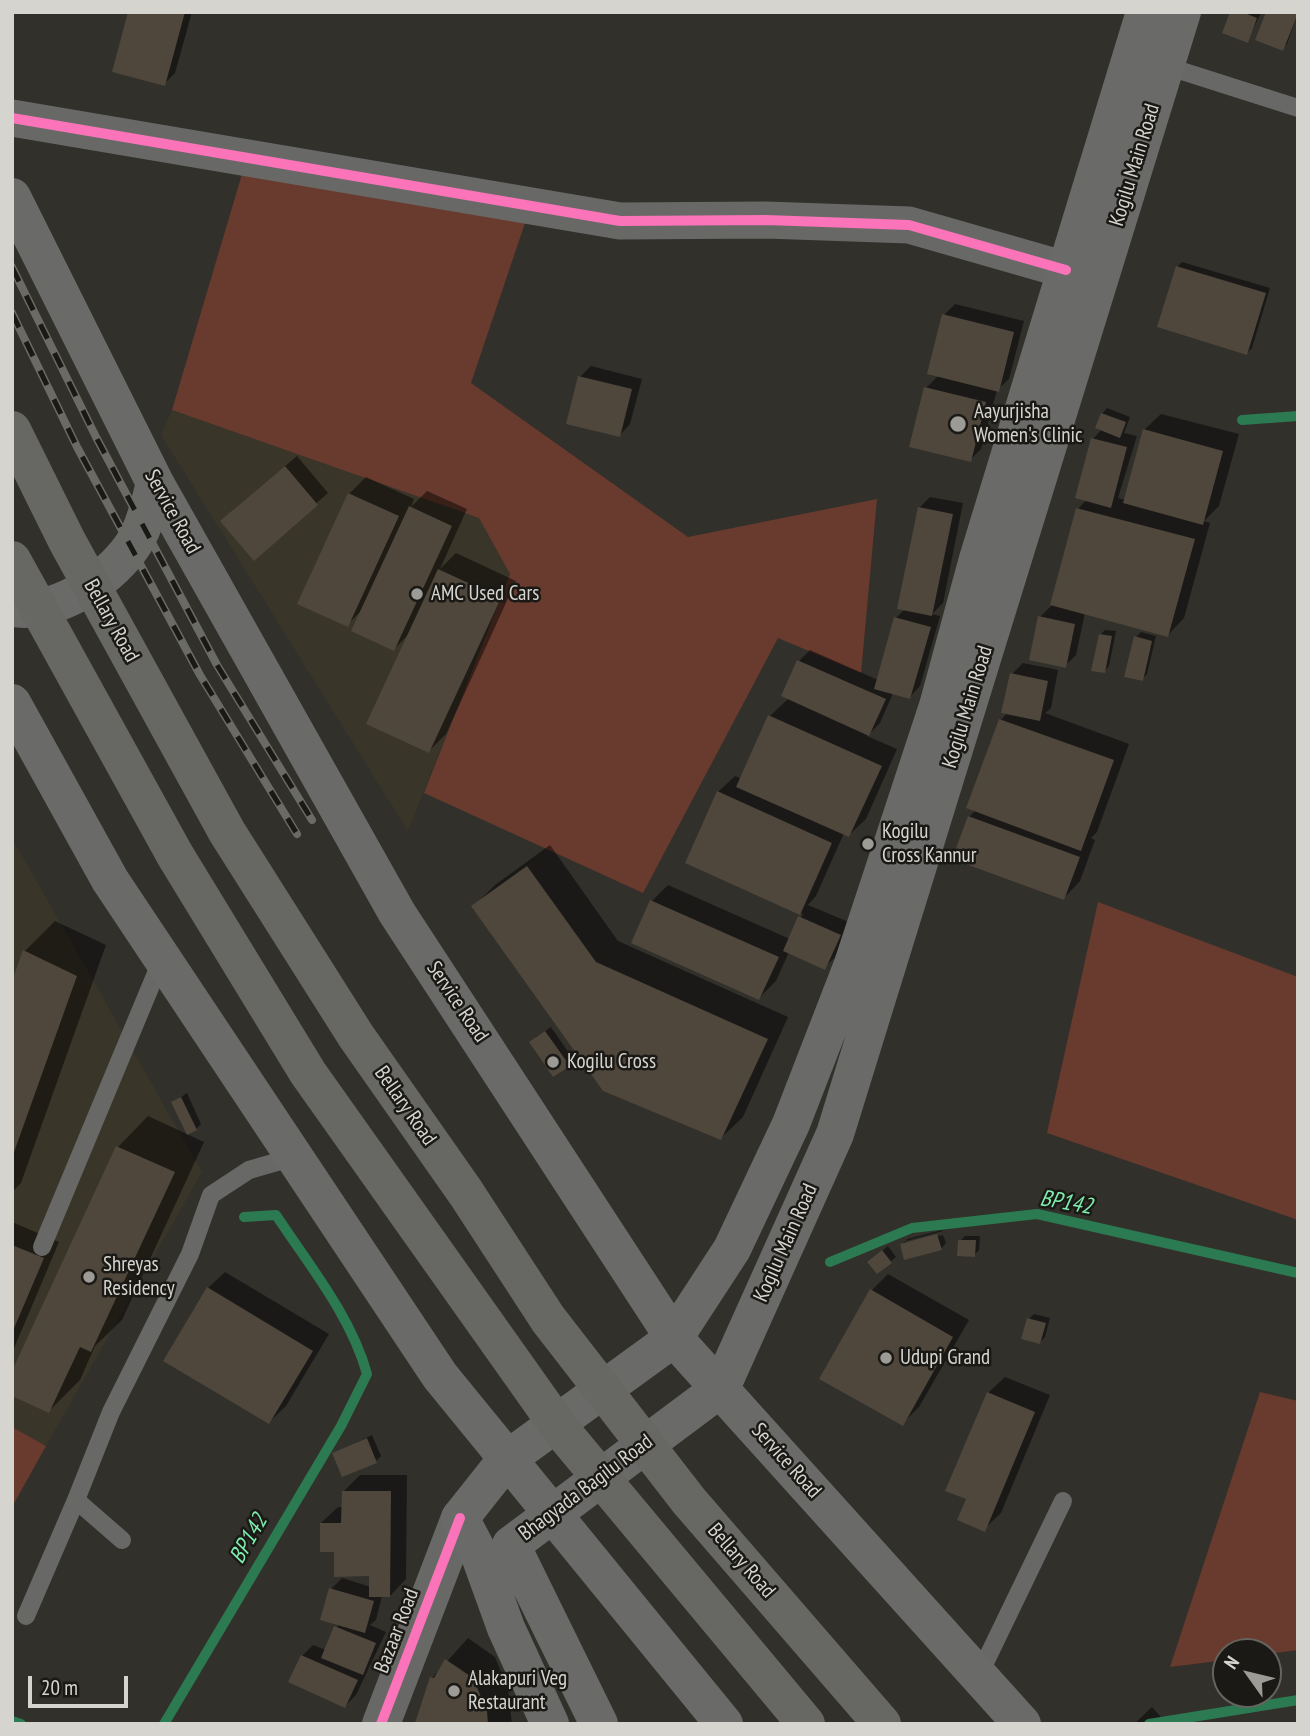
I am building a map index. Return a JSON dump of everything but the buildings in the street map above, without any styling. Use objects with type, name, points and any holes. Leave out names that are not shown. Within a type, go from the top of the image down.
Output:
[{"type":"highway","name":"Bellary Road","points":[[12,430],[67,541],[227,832],[356,1036],[466,1193],[548,1319],[689,1501],[882,1724]]},
{"type":"highway","points":[[12,561],[175,855],[308,1073],[561,1430],[806,1724]]},
{"type":"main road","name":"Kogilu Main Road","points":[[720,1388],[835,1134],[1098,225],[1145,12]]},
{"type":"main road","name":"Kogilu Main Road","points":[[674,1338],[732,1249],[791,1124],[853,964],[938,706],[978,559],[1066,270],[1098,225],[1166,66],[1182,12]]},
{"type":"main road","name":"Service Road","points":[[12,197],[155,483],[397,913],[674,1338],[1022,1724]]},
{"type":"main road","points":[[12,608],[52,603],[105,575],[125,557],[138,537],[155,483]]},
{"type":"main road","points":[[12,703],[110,880],[430,1361],[506,1460],[724,1724]]},
{"type":"main road","points":[[791,1124],[835,1134]]},
{"type":"main road","points":[[550,1724],[506,1628],[476,1532],[506,1460],[674,1338]]},
{"type":"main road","name":"Bhagyada Bagilu Road","points":[[599,1724],[476,1532],[550,1513],[720,1388]]},
{"type":"street","points":[[12,118],[620,221],[766,220],[909,225],[1066,270]]},
{"type":"street","name":"Bazaar Road","points":[[381,1724],[476,1532]]},
{"type":"lane","points":[[1166,66],[1298,108]]},
{"type":"lane","points":[[42,1247],[162,959]]},
{"type":"lane","points":[[26,1616],[111,1412],[190,1254],[211,1195],[249,1170],[294,1157]]},
{"type":"lane","points":[[76,1500],[122,1540]]},
{"type":"lane","points":[[979,1675],[1063,1501]]},
{"type":"shaded area","points":[[242,174],[525,223],[471,383],[688,537],[877,499],[861,673],[778,638],[643,893],[424,793],[510,574],[479,518],[172,410]]},
{"type":"shaded area","points":[[172,410],[479,518],[510,574],[408,831],[161,435]]},
{"type":"shaded area","points":[[12,838],[202,1172],[46,1446],[12,1427]]},
{"type":"shaded area","points":[[1098,902],[1298,977],[1298,1220],[1047,1133]]},
{"type":"shaded area","points":[[1260,1392],[1298,1401],[1298,1650],[1282,1652],[1282,1638],[1212,1638],[1212,1662],[1170,1667]]},
{"type":"shaded area","points":[[12,1427],[46,1446],[12,1507]]},
{"type":"waterway","points":[[1242,420],[1298,416]]},
{"type":"waterway","name":"BP142","points":[[830,1262],[912,1228],[1037,1214],[1298,1273]]},
{"type":"waterway","name":"BP142","points":[[164,1724],[341,1426],[367,1374],[340,1311],[276,1215],[244,1217]]},
{"type":"waterway","points":[[1149,1724],[1298,1700]]},
{"type":"waterway","name":"BP142","points":[[12,1721],[21,1724]]},
{"type":"railway","points":[[12,267],[96,437],[217,665],[312,820]]},
{"type":"railway","points":[[12,313],[77,447],[200,675],[297,834]]},
{"type":"cycle path","points":[[12,118],[620,221],[766,220],[909,225],[1066,270]]},
{"type":"cycle path","points":[[381,1724],[460,1518]]},
{"type":"place","name":"Aayurjisha Women's Clinic","points":[[958,424]]},
{"type":"place","name":"AMC Used Cars","points":[[417,594]]},
{"type":"place","name":"Kogilu Cross Kannur","points":[[868,844]]},
{"type":"place","name":"Kogilu Cross","points":[[553,1062]]},
{"type":"place","name":"Shreyas Residency","points":[[89,1277]]},
{"type":"place","name":"Udupi Grand","points":[[886,1358]]},
{"type":"place","name":"Alakapuri Veg Restaurant","points":[[454,1691]]}]
